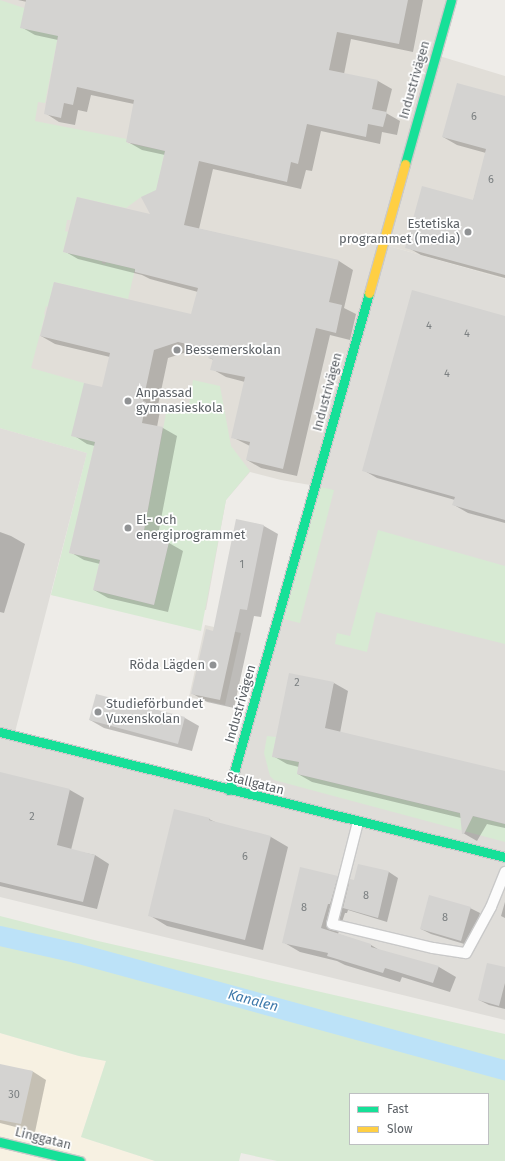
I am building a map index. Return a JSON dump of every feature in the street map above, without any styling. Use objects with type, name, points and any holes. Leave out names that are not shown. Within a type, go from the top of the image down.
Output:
[{"type":"street","name":"Industrivägen","points":[[229,790],[278,624],[451,0]]},
{"type":"street","name":"Stallgatan","points":[[0,732],[358,822],[505,857]]},
{"type":"street","name":"Linggatan","points":[[0,1142],[80,1161]]},
{"type":"lane","points":[[358,822],[332,924],[433,948],[466,953],[491,907],[505,872]]},
{"type":"shaded area","name":"Bessemerskolan","points":[[0,0],[451,0],[436,55],[505,76],[505,279],[382,244],[316,486],[281,480],[250,472],[226,500],[206,610],[51,595],[87,453],[0,428]]},
{"type":"shaded area","points":[[382,244],[505,279],[505,1020],[0,897],[0,428],[87,453],[14,736],[229,790]]},
{"type":"shaded area","name":"Röda Lägden","points":[[205,625],[241,633],[225,705],[189,697]]},
{"type":"shaded area","points":[[0,1033],[79,1056],[106,1061],[81,1137],[155,1161],[0,1161]]},
{"type":"green space","points":[[0,0],[24,8],[58,36],[45,103],[38,102],[35,121],[127,139],[127,143],[165,151],[156,192],[141,197],[126,208],[77,197],[71,220],[67,220],[65,231],[68,232],[63,252],[102,261],[102,263],[105,264],[106,262],[135,269],[128,299],[54,282],[48,307],[46,306],[31,368],[84,383],[95,442],[69,553],[100,560],[93,590],[154,605],[169,542],[143,536],[167,408],[188,411],[193,380],[220,386],[231,446],[250,471],[226,500],[201,631],[51,595],[87,453],[0,428]]},
{"type":"green space","points":[[316,486],[334,490],[300,623],[279,618]]},
{"type":"green space","points":[[378,530],[505,566],[505,644],[376,612],[367,652],[335,644],[337,633],[350,636]]},
{"type":"green space","points":[[267,736],[276,737],[272,756],[299,762],[297,774],[505,824],[505,842],[274,780],[270,776],[264,753]]},
{"type":"green space","points":[[0,916],[98,941],[505,1034],[505,1161],[277,1161],[241,1153],[239,1161],[155,1161],[81,1137],[106,1061],[79,1056],[0,1033]]},
{"type":"building","name":"Bessemerskolan","points":[[26,0],[408,0],[399,44],[337,32],[329,70],[378,80],[372,109],[387,112],[383,127],[368,124],[366,137],[307,124],[298,164],[291,162],[287,182],[199,161],[184,225],[339,260],[329,302],[342,305],[336,333],[316,328],[283,469],[246,460],[250,442],[231,438],[245,377],[210,370],[213,359],[208,358],[210,353],[203,351],[204,348],[178,342],[154,350],[143,401],[146,402],[142,423],[163,427],[143,536],[169,542],[154,605],[93,590],[100,560],[69,553],[95,442],[71,436],[84,383],[102,387],[110,353],[40,336],[54,282],[191,314],[198,288],[135,272],[135,269],[63,252],[77,197],[150,214],[141,197],[156,190],[165,151],[126,142],[134,100],[77,87],[73,105],[64,103],[61,118],[44,114],[58,36],[20,28]]},
{"type":"building","points":[[457,83],[505,96],[505,275],[405,248],[422,186],[473,200],[486,149],[442,137]]},
{"type":"building","points":[[412,290],[505,316],[505,520],[452,505],[455,497],[362,471]]},
{"type":"building","points":[[236,519],[264,525],[247,610],[240,609],[220,700],[191,694],[206,629],[213,631]]},
{"type":"building","points":[[289,673],[334,682],[325,728],[505,771],[505,824],[473,816],[464,834],[462,834],[460,813],[297,774],[299,762],[272,757]]},
{"type":"building","points":[[96,694],[185,717],[178,744],[89,720]]},
{"type":"building","points":[[0,772],[70,789],[57,845],[95,855],[83,902],[0,882]]},
{"type":"building","points":[[174,809],[210,818],[209,820],[271,836],[245,940],[148,916]]},
{"type":"building","points":[[358,864],[389,871],[378,918],[343,908],[350,879],[354,880]]},
{"type":"building","points":[[300,867],[338,876],[321,928],[371,944],[371,947],[439,966],[433,983],[385,968],[383,973],[327,956],[328,953],[282,943]]},
{"type":"building","points":[[429,895],[471,907],[461,941],[420,929]]},
{"type":"building","points":[[487,963],[505,967],[505,983],[499,1006],[478,1000]]},
{"type":"building","points":[[0,1064],[33,1071],[21,1124],[0,1120]]},
{"type":"waterway","name":"Kanalen","points":[[0,936],[76,953],[505,1070]]},
{"type":"traffic: fast","points":[[405,164],[451,0]]},
{"type":"traffic: fast","points":[[229,790],[369,293]]},
{"type":"traffic: fast","points":[[0,732],[505,857]]},
{"type":"traffic: fast","points":[[0,1142],[80,1161]]},
{"type":"traffic: slow","points":[[369,293],[405,164]]},
{"type":"place","name":"Estetiska programmet (media)","points":[[468,232]]},
{"type":"place","name":"Bessemerskolan","points":[[177,350]]},
{"type":"place","name":"Anpassad gymnasieskola","points":[[128,401]]},
{"type":"place","name":"El- och energiprogrammet","points":[[128,528]]},
{"type":"place","name":"Röda Lägden","points":[[213,665]]},
{"type":"place","name":"Studieförbundet Vuxenskolan","points":[[98,712]]}]
